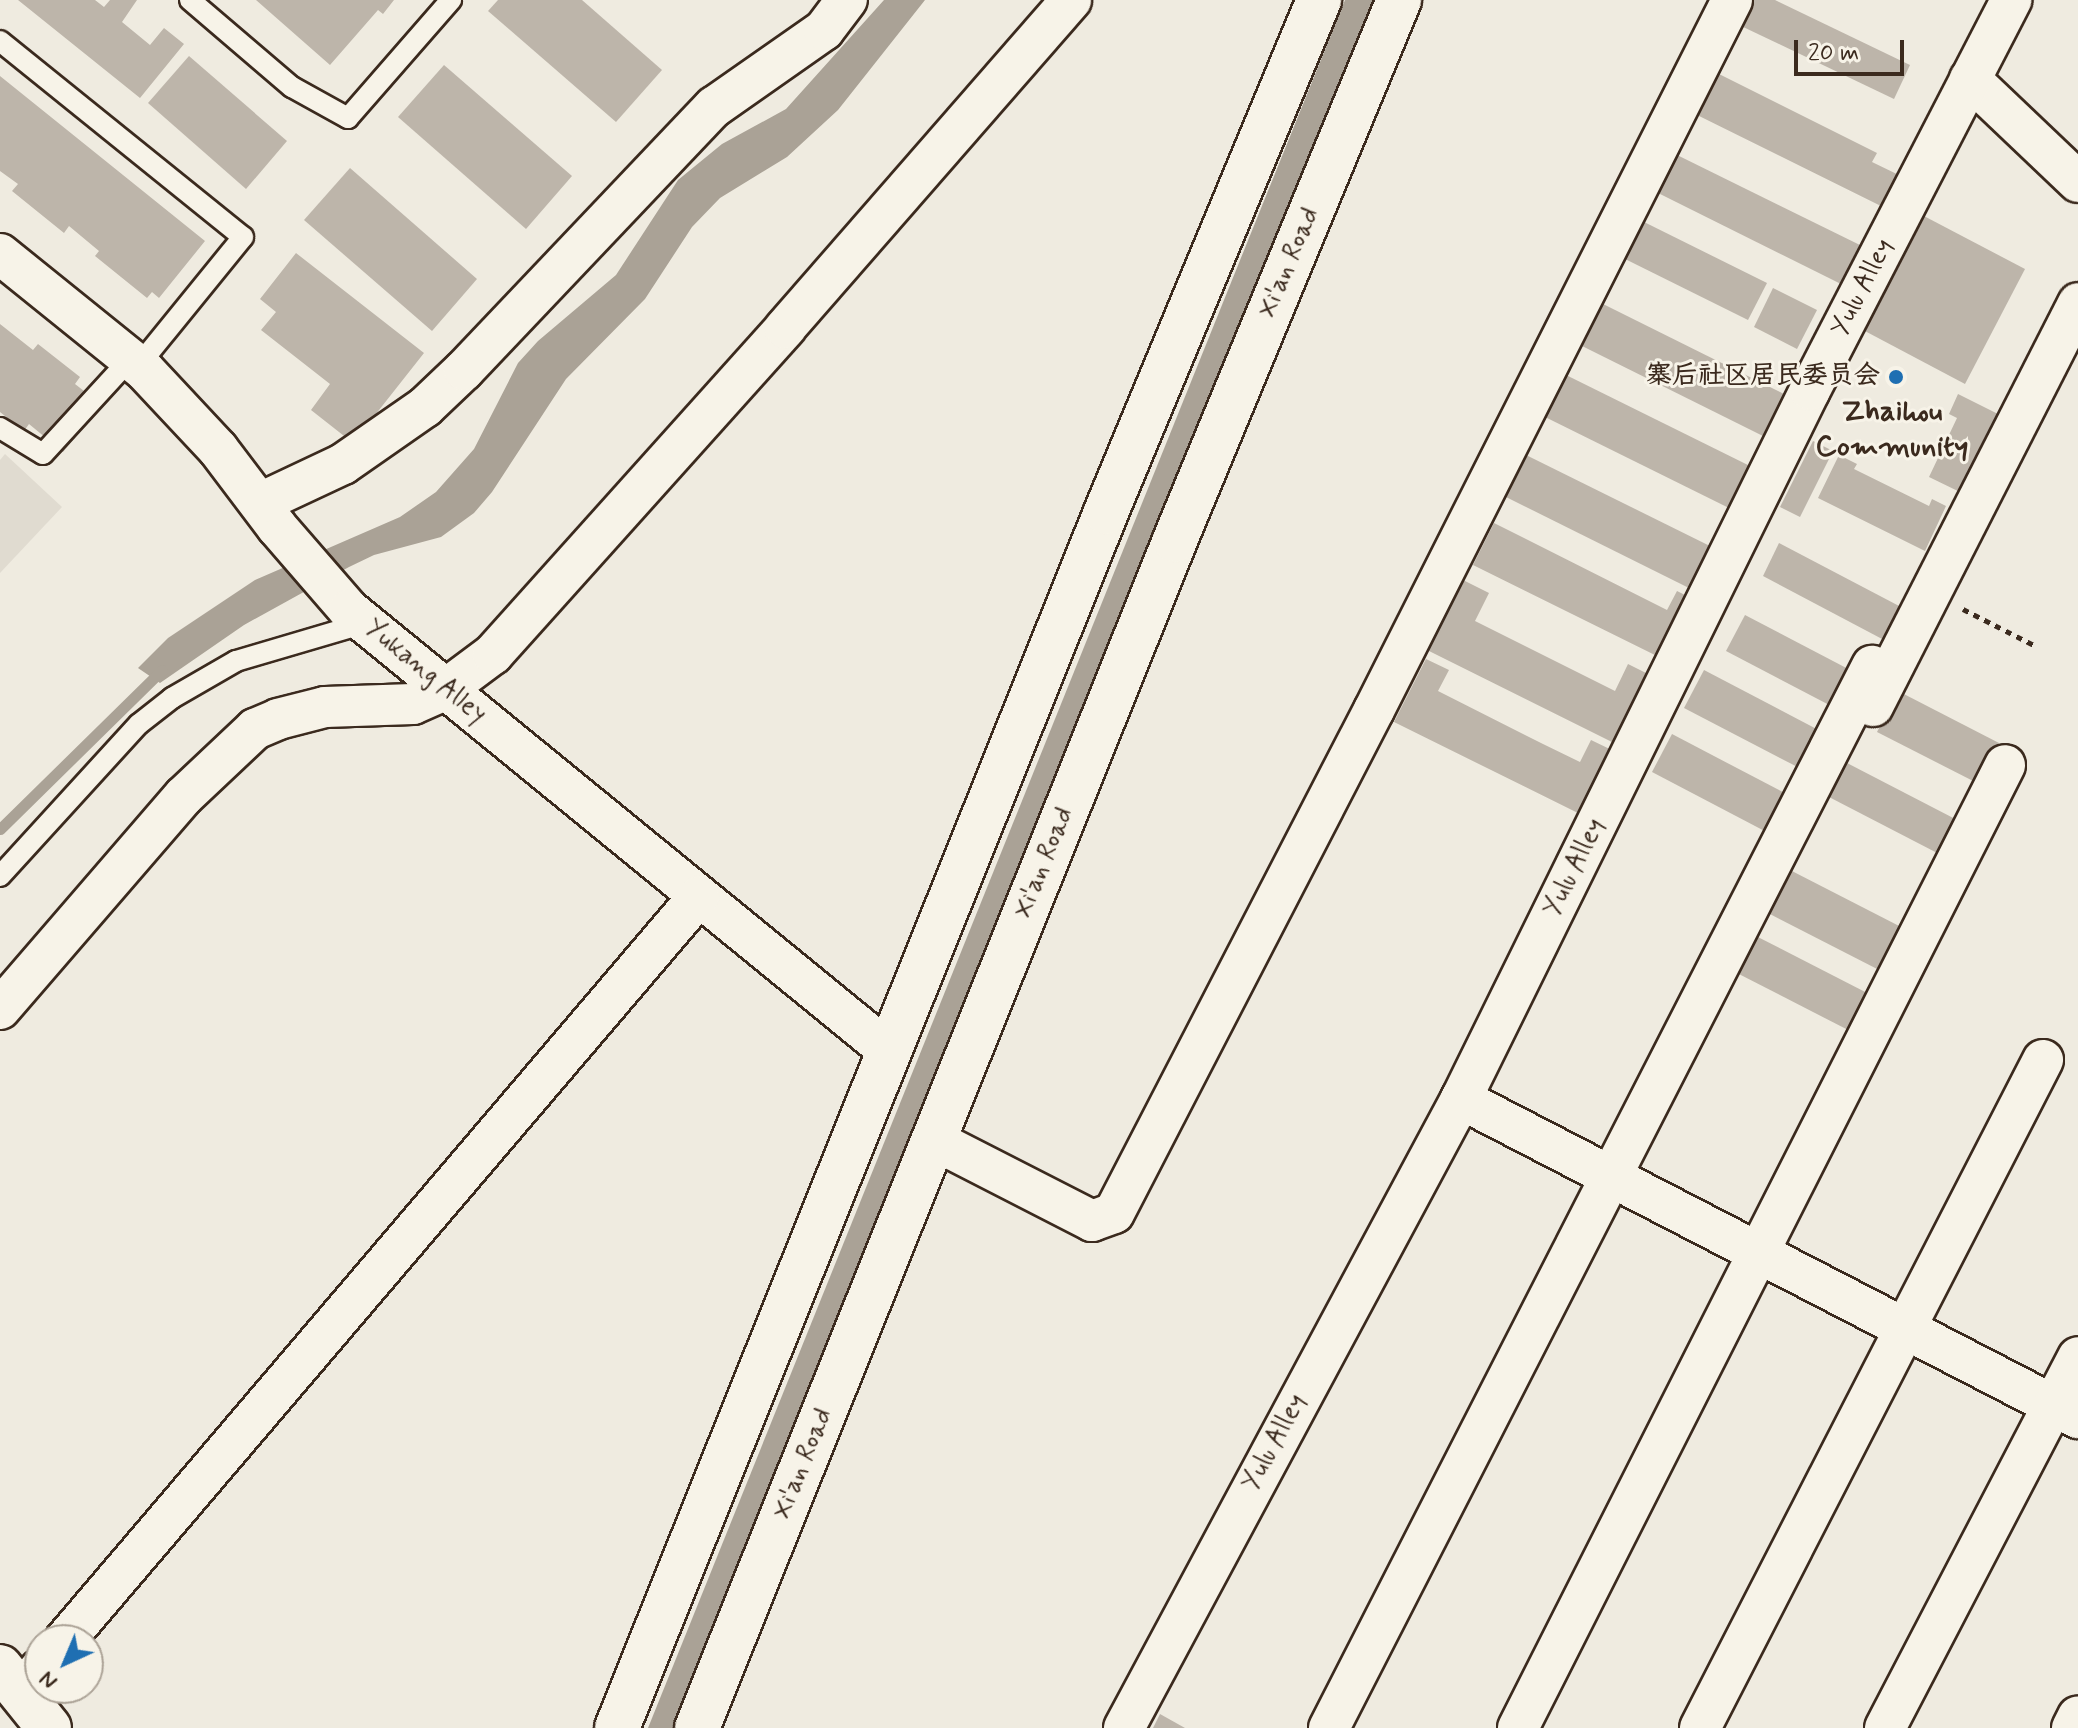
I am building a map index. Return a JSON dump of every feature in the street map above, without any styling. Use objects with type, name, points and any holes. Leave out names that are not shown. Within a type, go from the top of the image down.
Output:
[{"type":"street","points":[[269,515],[425,407],[464,370],[714,107],[824,30],[847,0]]},
{"type":"street","points":[[0,1009],[184,796],[255,729],[301,712],[350,705],[395,707],[413,704],[446,689],[493,654],[1071,0]]},
{"type":"street","points":[[617,1728],[1100,526],[1319,0]]},
{"type":"street","name":"Xi'an Road","points":[[697,1728],[1169,555],[1399,0]]},
{"type":"street","points":[[934,1140],[1092,1221],[1114,1213],[1374,710],[1732,0]]},
{"type":"street","name":"Yulu Alley","points":[[1124,1728],[1461,1099],[1810,390],[2011,0]]},
{"type":"street","points":[[1970,79],[2078,182]]},
{"type":"street","name":"Yukang Alley","points":[[0,254],[135,362],[182,409],[357,616],[889,1051]]},
{"type":"street","points":[[1865,722],[2078,303]]},
{"type":"street","points":[[1329,1728],[1872,666]]},
{"type":"street","points":[[1518,1728],[2005,765]]},
{"type":"street","points":[[79,1624],[699,896]]},
{"type":"street","points":[[1700,1728],[2043,1060]]},
{"type":"street","points":[[1461,1099],[2066,1411]]},
{"type":"street","points":[[1885,1728],[2066,1411],[2078,1357]]},
{"type":"street","points":[[20,1676],[49,1728]]},
{"type":"street","points":[[2072,1728],[2078,1716]]},
{"type":"lane","points":[[190,0],[292,87],[348,118],[451,0]]},
{"type":"lane","points":[[0,41],[243,237],[135,362],[43,454],[0,428]]},
{"type":"lane","points":[[0,876],[139,724],[172,698],[236,661],[357,616]]},
{"type":"path","points":[[1931,593],[2034,645]]},
{"type":"shaded area","points":[[884,0],[925,0],[838,110],[787,157],[720,198],[692,227],[645,299],[566,379],[492,492],[474,513],[441,537],[374,555],[349,567],[244,625],[160,683],[138,668],[168,638],[255,580],[400,517],[436,492],[474,449],[518,363],[538,341],[616,275],[678,180],[722,144],[786,109]]},
{"type":"shaded area","points":[[1345,0],[1380,0],[682,1728],[648,1728]]},
{"type":"shaded area","points":[[5,454],[62,507],[0,573],[0,460]]},
{"type":"building","points":[[18,0],[95,0],[104,7],[110,0],[137,0],[122,22],[150,45],[164,28],[184,44],[140,98]]},
{"type":"building","points":[[256,0],[394,0],[383,14],[378,10],[330,65]]},
{"type":"building","points":[[498,0],[582,0],[662,70],[616,122],[488,11]]},
{"type":"building","points":[[1751,0],[1775,0],[1910,65],[1894,99],[1739,25]]},
{"type":"building","points":[[189,56],[287,141],[246,189],[148,103]]},
{"type":"building","points":[[444,65],[572,176],[526,229],[398,117]]},
{"type":"building","points":[[1711,70],[1877,153],[1872,162],[1905,178],[1889,210],[1691,112]]},
{"type":"building","points":[[0,76],[205,241],[159,298],[152,292],[147,298],[95,256],[99,251],[69,226],[64,233],[12,191],[18,184],[0,171]]},
{"type":"building","points":[[1673,153],[1864,247],[1845,286],[1654,191]]},
{"type":"building","points":[[350,168],[477,279],[432,331],[304,220]]},
{"type":"building","points":[[1922,215],[2025,269],[1965,384],[1863,330]]},
{"type":"building","points":[[1638,219],[1767,283],[1748,320],[1619,256]]},
{"type":"building","points":[[296,253],[424,353],[353,443],[311,410],[330,384],[261,330],[276,312],[260,299]]},
{"type":"building","points":[[1773,288],[1817,310],[1797,349],[1754,327]]},
{"type":"building","points":[[1597,301],[1788,396],[1767,438],[1576,343]]},
{"type":"building","points":[[0,324],[33,350],[38,344],[80,377],[75,384],[102,405],[63,452],[29,424],[24,431],[0,412]]},
{"type":"building","points":[[1562,373],[1754,468],[1733,510],[1541,415]]},
{"type":"building","points":[[1958,394],[2004,417],[1966,495],[1929,477],[1957,418],[1949,414]]},
{"type":"building","points":[[1813,441],[1833,451],[1800,517],[1780,507]]},
{"type":"building","points":[[1524,454],[1716,549],[1695,591],[1504,496]]},
{"type":"building","points":[[1839,455],[1857,464],[1854,469],[1929,506],[1932,499],[1946,506],[1925,551],[1818,498]]},
{"type":"building","points":[[1494,523],[1667,610],[1677,591],[1695,600],[1665,660],[1473,565]]},
{"type":"building","points":[[1779,543],[1901,607],[1884,640],[1763,576]]},
{"type":"building","points":[[1461,579],[1489,593],[1475,621],[1615,691],[1628,664],[1652,676],[1618,745],[1427,650]]},
{"type":"building","points":[[1745,615],[1854,672],[1835,708],[1726,651]]},
{"type":"building","points":[[1426,659],[1449,670],[1438,691],[1543,744],[1580,762],[1591,740],[1618,753],[1586,817],[1394,722]]},
{"type":"building","points":[[1704,670],[1828,735],[1809,773],[1684,708]]},
{"type":"building","points":[[1898,691],[1999,743],[1979,784],[1877,732]]},
{"type":"building","points":[[1672,734],[1796,799],[1776,837],[1652,772]]},
{"type":"building","points":[[1847,763],[1961,822],[1943,856],[1829,797]]},
{"type":"building","points":[[1788,869],[1905,929],[1883,972],[1766,912]]},
{"type":"building","points":[[1750,933],[1873,996],[1854,1033],[1731,970]]},
{"type":"building","points":[[1160,1714],[1185,1728],[1153,1728]]},
{"type":"waterway","points":[[0,829],[162,670]]},
{"type":"place","name":"寨后社区居民委员会","points":[[1896,377]]},
{"type":"district","name":"Zhaihou Community","points":[[1892,429]]}]
